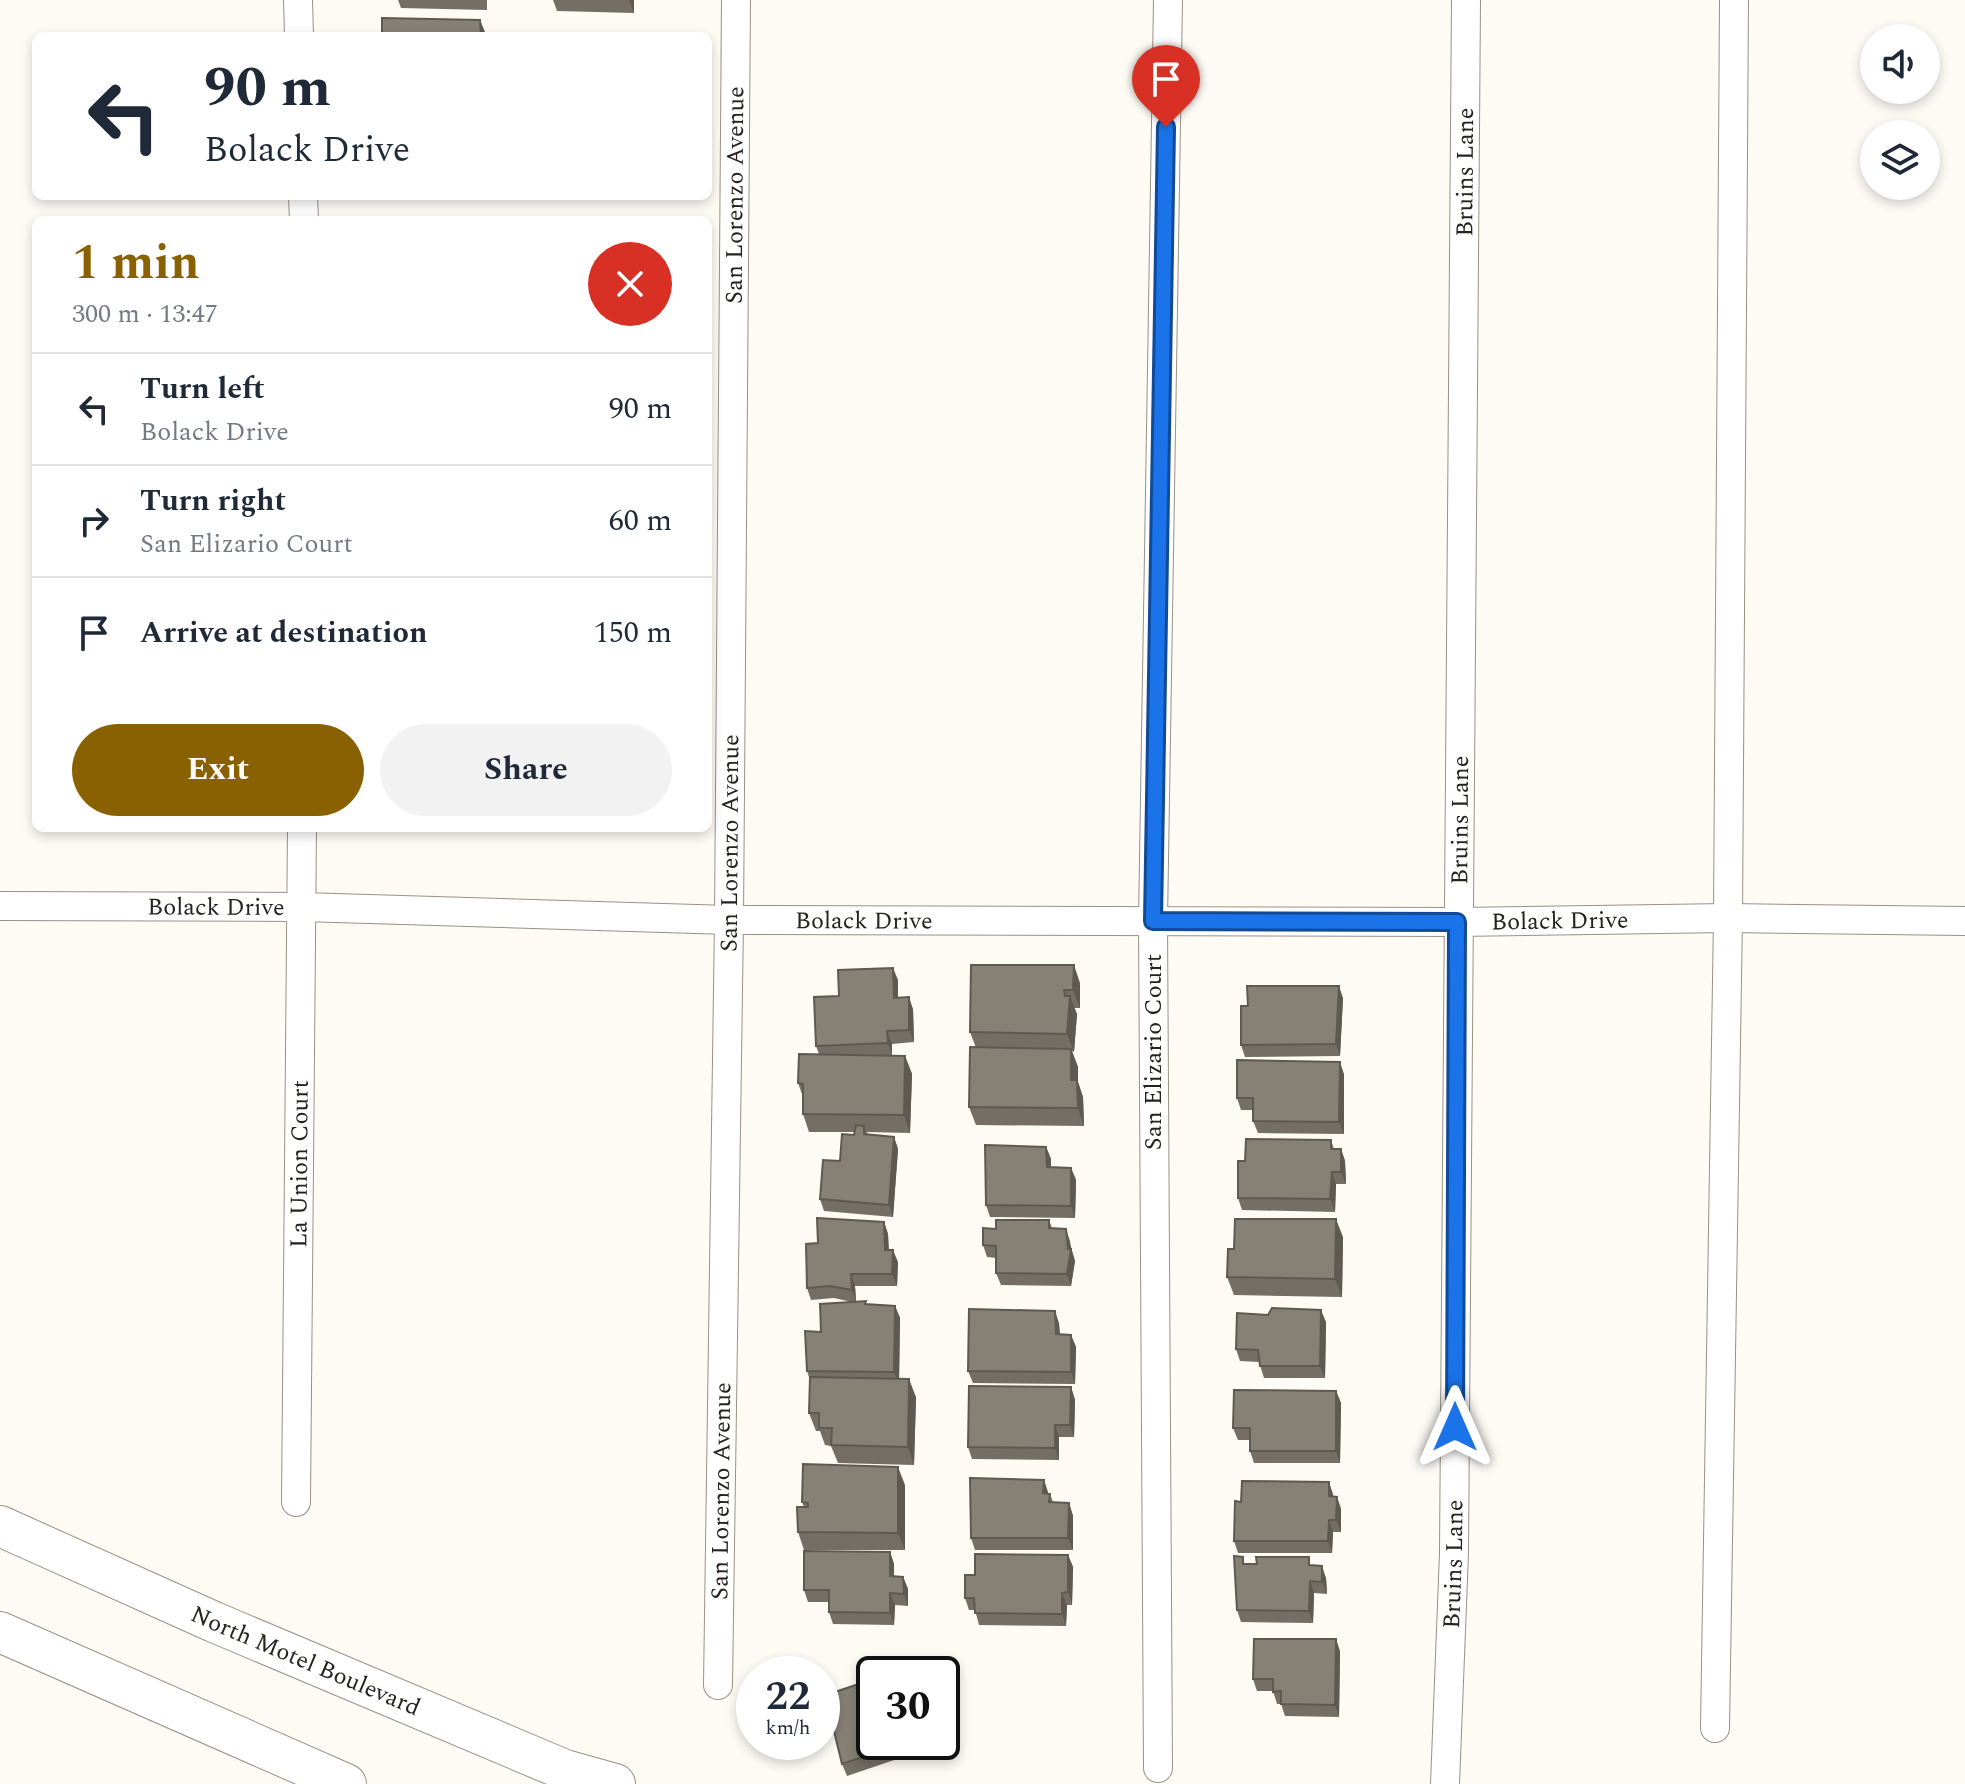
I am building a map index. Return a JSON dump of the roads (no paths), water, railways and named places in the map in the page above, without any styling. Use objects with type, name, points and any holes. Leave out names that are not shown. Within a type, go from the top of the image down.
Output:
[{"type":"street","points":[[298,0],[299,32]]},
{"type":"street","name":"San Lorenzo Avenue","points":[[718,1685],[729,920],[736,0]]},
{"type":"street","name":"San Elizario Court","points":[[1158,1768],[1153,921],[1168,0]]},
{"type":"street","name":"Bruins Lane","points":[[1445,1784],[1454,1553],[1466,0]]},
{"type":"street","points":[[1715,1728],[1728,918],[1734,0]]},
{"type":"street","name":"La Union Court","points":[[296,1502],[302,832]]},
{"type":"street","name":"Bolack Drive","points":[[0,906],[302,907],[729,920],[1457,922],[1728,918],[1965,921]]},
{"type":"street","name":"North Motel Boulevard","points":[[0,1526],[214,1622],[565,1770],[615,1784]]},
{"type":"street","points":[[0,1632],[346,1784]]}]
